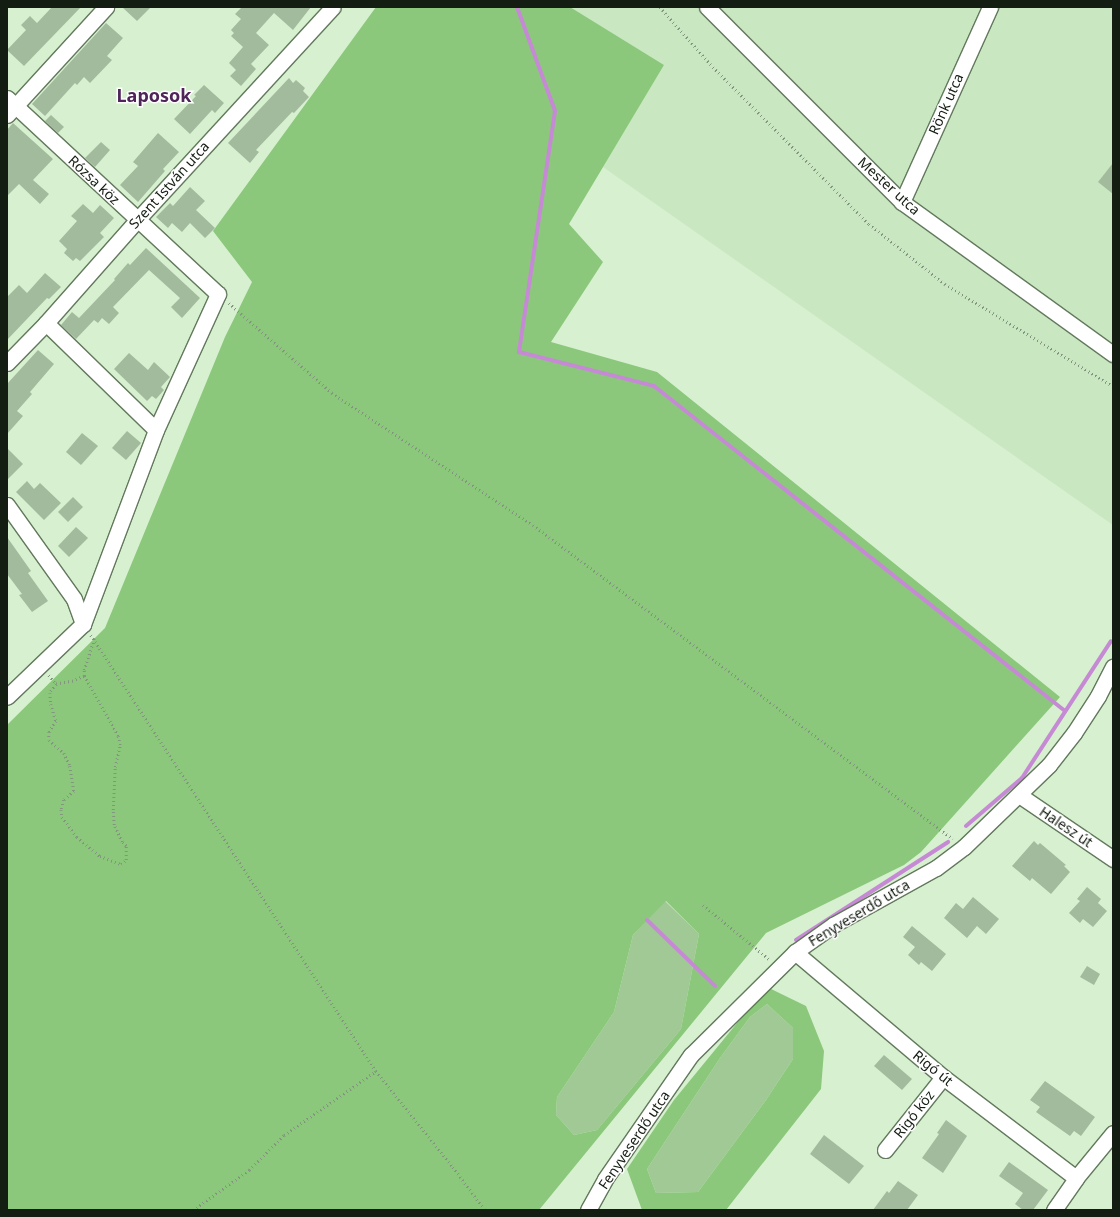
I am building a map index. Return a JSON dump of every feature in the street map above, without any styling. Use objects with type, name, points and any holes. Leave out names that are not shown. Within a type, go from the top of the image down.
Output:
[{"type":"street","points":[[10,107],[106,7]]},
{"type":"street","name":"Szent István utca","points":[[7,363],[46,323],[137,220],[332,7]]},
{"type":"street","name":"Mester utca","points":[[707,7],[902,202],[1113,354]]},
{"type":"street","name":"Rönk utca","points":[[902,202],[990,7]]},
{"type":"street","name":"Rózsa köz","points":[[10,107],[218,294]]},
{"type":"street","points":[[7,697],[83,624],[156,430],[218,294]]},
{"type":"street","points":[[46,323],[156,430]]},
{"type":"street","points":[[7,505],[74,599],[83,624]]},
{"type":"street","name":"Fenyveserdő utca","points":[[588,1210],[605,1179],[692,1055],[795,952],[833,925],[936,868],[964,847],[1019,796],[1049,765],[1074,733],[1098,696],[1113,667]]},
{"type":"street","name":"Halesz út","points":[[1019,796],[1113,859]]},
{"type":"street","name":"Rigó út","points":[[795,952],[943,1077],[1076,1178]]},
{"type":"street","name":"Rigó köz","points":[[885,1150],[943,1077]]},
{"type":"street","points":[[1054,1210],[1076,1178],[1113,1133]]},
{"type":"path","points":[[660,7],[713,67],[869,224],[945,284],[1113,386]]},
{"type":"path","points":[[218,294],[332,393],[533,525],[964,847]]},
{"type":"path","points":[[83,624],[376,1071],[453,1166],[485,1210]]},
{"type":"path","points":[[84,676],[73,681],[56,684],[50,693],[51,704],[56,721],[49,732],[49,740],[64,753],[70,766],[74,791],[64,800],[61,810],[62,817],[77,837],[100,856],[120,864],[126,860],[126,846],[122,842],[114,825],[113,810],[116,768],[120,745],[118,736],[101,703],[92,693],[84,676],[84,670],[94,639]]},
{"type":"path","points":[[703,905],[779,967]]},
{"type":"path","points":[[193,1210],[249,1170],[284,1135],[376,1071]]},
{"type":"shaded area","points":[[570,7],[1113,7],[1113,525],[603,167],[664,65]]},
{"type":"shaded area","points":[[665,901],[699,934],[681,1029],[597,1130],[574,1135],[556,1115],[557,1097],[614,1012],[633,935]]},
{"type":"shaded area","points":[[767,1004],[793,1028],[793,1059],[766,1100],[698,1192],[656,1193],[647,1169],[720,1058],[750,1017]]},
{"type":"green space","points":[[376,7],[570,7],[664,65],[569,224],[603,262],[551,342],[657,372],[1060,697],[921,852],[904,865],[766,933],[539,1210],[7,1210],[7,725],[105,628],[225,337],[252,282],[213,231]],"holes":[[[666,901],[699,934],[681,1029],[597,1130],[574,1135],[556,1115],[557,1097],[614,1012],[633,935]]]},
{"type":"green space","points":[[769,988],[806,1006],[824,1051],[821,1089],[726,1210],[642,1210],[627,1169],[674,1100],[751,1006]],"holes":[[[767,1004],[793,1028],[793,1059],[766,1100],[698,1192],[656,1193],[647,1169],[720,1058],[750,1017]]]},
{"type":"building","points":[[52,7],[81,7],[24,66],[7,50],[26,30],[21,25],[30,16],[37,23]]},
{"type":"building","points":[[122,7],[151,7],[137,21]]},
{"type":"building","points":[[242,7],[311,7],[293,30],[274,13],[256,33],[269,45],[251,64],[256,69],[241,86],[230,76],[236,70],[229,63],[243,47],[231,36],[234,33],[231,30],[241,19],[235,14]]},
{"type":"building","points":[[106,23],[123,38],[107,56],[112,60],[90,83],[84,77],[77,85],[75,83],[45,116],[32,104]]},
{"type":"building","points":[[289,78],[293,83],[296,80],[305,88],[303,91],[309,97],[294,113],[292,112],[256,150],[259,152],[250,163],[228,143]]},
{"type":"building","points":[[204,85],[224,103],[215,113],[212,110],[190,134],[174,119],[196,96],[194,95]]},
{"type":"building","points":[[51,115],[64,127],[58,133],[45,121]]},
{"type":"building","points":[[13,123],[53,159],[33,180],[49,194],[40,204],[19,184],[7,196],[7,130]]},
{"type":"building","points":[[158,133],[179,152],[163,169],[165,171],[138,202],[120,185],[138,166],[133,162]]},
{"type":"building","points":[[101,142],[110,150],[95,167],[85,158]]},
{"type":"building","points":[[1113,163],[1113,194],[1098,182]]},
{"type":"building","points":[[190,187],[205,201],[196,210],[215,228],[205,238],[190,223],[182,232],[172,223],[168,228],[156,217],[170,203],[173,206]]},
{"type":"building","points":[[83,204],[93,213],[100,205],[114,218],[100,233],[104,237],[80,261],[76,258],[73,261],[64,253],[67,249],[59,241],[77,221],[71,216]]},
{"type":"building","points":[[146,248],[200,298],[182,318],[171,307],[180,298],[149,270],[113,307],[119,313],[109,324],[102,318],[98,323],[94,320],[76,339],[61,325],[72,312],[79,318],[115,280],[114,279],[128,263],[130,265]]},
{"type":"building","points":[[45,273],[61,287],[49,299],[47,298],[7,340],[7,297],[19,285],[27,293]]},
{"type":"building","points":[[38,350],[54,364],[30,392],[32,394],[17,411],[23,416],[7,434],[7,384]]},
{"type":"building","points":[[129,353],[148,370],[154,362],[170,377],[161,387],[164,390],[156,399],[152,396],[147,401],[114,369]]},
{"type":"building","points":[[127,431],[141,443],[126,460],[112,448]]},
{"type":"building","points":[[82,433],[98,446],[81,465],[66,452]]},
{"type":"building","points":[[7,448],[23,464],[7,480]]},
{"type":"building","points":[[27,481],[34,489],[40,483],[61,503],[44,520],[16,492]]},
{"type":"building","points":[[73,497],[83,507],[68,522],[58,512]]},
{"type":"building","points":[[76,527],[88,538],[69,557],[58,546]]},
{"type":"building","points":[[7,537],[31,571],[28,573],[48,601],[32,612],[19,595],[22,594],[7,574]]},
{"type":"building","points":[[1034,841],[1038,845],[1040,843],[1066,865],[1064,866],[1070,872],[1051,894],[1032,878],[1030,881],[1012,866]]},
{"type":"building","points":[[1087,887],[1101,899],[1098,903],[1107,911],[1093,927],[1083,919],[1080,923],[1069,913],[1080,901],[1077,899]]},
{"type":"building","points":[[973,897],[999,919],[986,934],[977,926],[967,938],[944,918],[956,903],[963,909]]},
{"type":"building","points":[[912,926],[946,954],[932,971],[921,962],[919,965],[908,955],[915,947],[903,937]]},
{"type":"building","points":[[1087,966],[1100,974],[1094,985],[1080,977]]},
{"type":"building","points":[[884,1055],[912,1079],[902,1090],[874,1066]]},
{"type":"building","points":[[1045,1081],[1095,1117],[1081,1136],[1074,1131],[1070,1136],[1036,1112],[1040,1107],[1030,1100]]},
{"type":"building","points":[[946,1120],[967,1136],[943,1173],[922,1158],[939,1134],[937,1133]]},
{"type":"building","points":[[824,1135],[864,1166],[849,1184],[810,1154]]},
{"type":"building","points":[[1009,1162],[1048,1190],[1033,1210],[1023,1210],[1015,1204],[1023,1193],[999,1176]]},
{"type":"building","points":[[898,1181],[918,1195],[907,1210],[873,1210],[887,1191],[889,1193]]},
{"type":"waterway","points":[[517,7],[555,111],[519,352],[654,386],[1065,711]]},
{"type":"waterway","points":[[966,826],[1022,778],[1111,641]]},
{"type":"waterway","points":[[796,940],[948,842]]},
{"type":"waterway","points":[[647,920],[715,986]]},
{"type":"district","name":"Laposok","points":[[154,95]]}]
